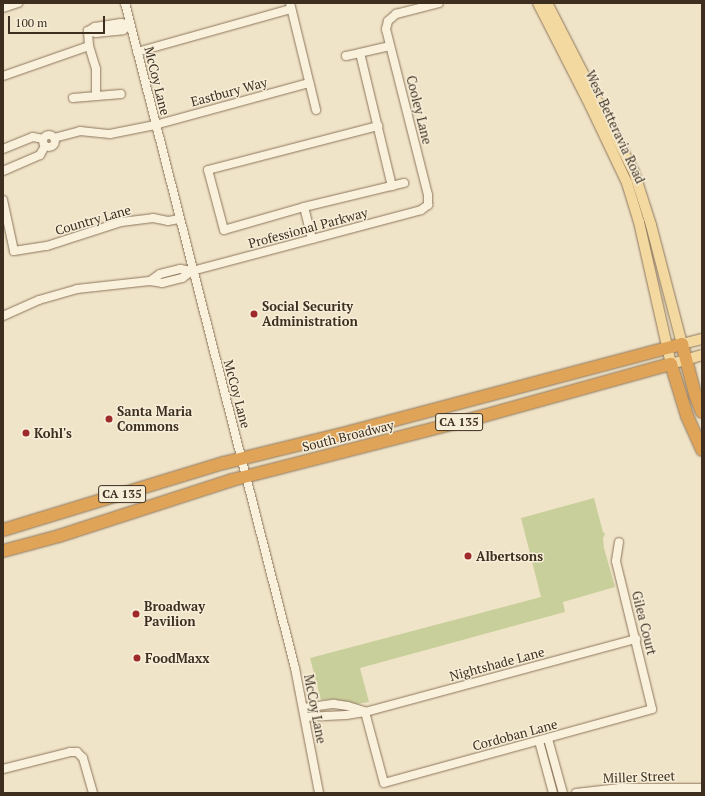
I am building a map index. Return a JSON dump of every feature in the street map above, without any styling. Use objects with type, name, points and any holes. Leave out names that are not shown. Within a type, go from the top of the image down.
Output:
[{"type":"highway","name":"South Broadway","points":[[3,530],[241,458],[398,419],[682,344]]},
{"type":"highway","name":"West Betteravia Road","points":[[682,344],[685,360],[702,412]]},
{"type":"highway","name":"South Broadway","points":[[3,551],[59,536],[246,477],[671,364]]},
{"type":"highway","points":[[671,364],[687,416],[702,450]]},
{"type":"highway","points":[[398,419],[402,436]]},
{"type":"main road","name":"West Betteravia Road","points":[[538,3],[596,117],[627,183],[639,222],[671,364]]},
{"type":"main road","name":"West Betteravia Road","points":[[547,3],[634,172],[651,225],[682,344]]},
{"type":"main road","name":"South Broadway","points":[[682,344],[702,339]]},
{"type":"main road","name":"South Broadway","points":[[671,364],[702,355]]},
{"type":"street","points":[[3,8],[18,3]]},
{"type":"street","name":"McCoy Lane","points":[[125,3],[304,708],[319,793]]},
{"type":"street","name":"Cooley Lane","points":[[428,205],[428,195],[386,30],[388,21],[396,14],[439,3]]},
{"type":"street","points":[[137,52],[290,6],[316,110]]},
{"type":"street","points":[[96,96],[96,69],[89,46],[88,31],[96,33],[123,30],[130,25]]},
{"type":"street","points":[[3,76],[89,46]]},
{"type":"street","points":[[346,56],[390,46]]},
{"type":"street","points":[[360,53],[392,186]]},
{"type":"street","name":"Eastbury Way","points":[[44,143],[49,147],[53,145],[54,138],[80,131],[110,134],[155,125],[309,83]]},
{"type":"street","points":[[74,98],[121,94]]},
{"type":"street","points":[[378,126],[208,170],[224,230],[304,207],[404,183]]},
{"type":"street","points":[[3,149],[33,137],[44,143],[40,155],[3,171]]},
{"type":"street","name":"Country Lane","points":[[3,200],[14,251],[47,246],[121,222],[153,218],[168,220],[179,219]]},
{"type":"street","name":"Professional Parkway","points":[[3,316],[38,300],[77,289],[150,281],[160,274],[180,269],[192,271],[421,210],[428,205]]},
{"type":"street","points":[[304,207],[312,239]]},
{"type":"street","name":"Gilea Court","points":[[619,542],[616,561],[652,709]]},
{"type":"street","name":"Nightshade Lane","points":[[305,717],[346,715],[365,712],[636,639]]},
{"type":"street","points":[[304,708],[334,704],[348,706],[365,712]]},
{"type":"street","name":"Cordoban Lane","points":[[365,712],[384,783],[548,739],[652,709]]},
{"type":"street","points":[[548,739],[563,793]]},
{"type":"street","points":[[540,741],[553,793]]},
{"type":"street","points":[[3,769],[70,752],[81,754],[87,769],[93,793]]},
{"type":"street","name":"Miller Street","points":[[576,793],[620,788],[702,788]]},
{"type":"green space","points":[[594,498],[603,532],[605,534],[603,538],[604,548],[615,587],[563,602],[565,612],[360,668],[369,702],[357,704],[334,699],[321,700],[310,658],[541,597],[521,518]]},
{"type":"place","name":"Social Security Administration","points":[[254,314]]},
{"type":"place","name":"Santa Maria Commons","points":[[109,419]]},
{"type":"place","name":"Kohl's","points":[[26,433]]},
{"type":"place","name":"Albertsons","points":[[468,556]]},
{"type":"place","name":"Broadway Pavilion","points":[[136,614]]},
{"type":"place","name":"FoodMaxx","points":[[137,658]]}]
